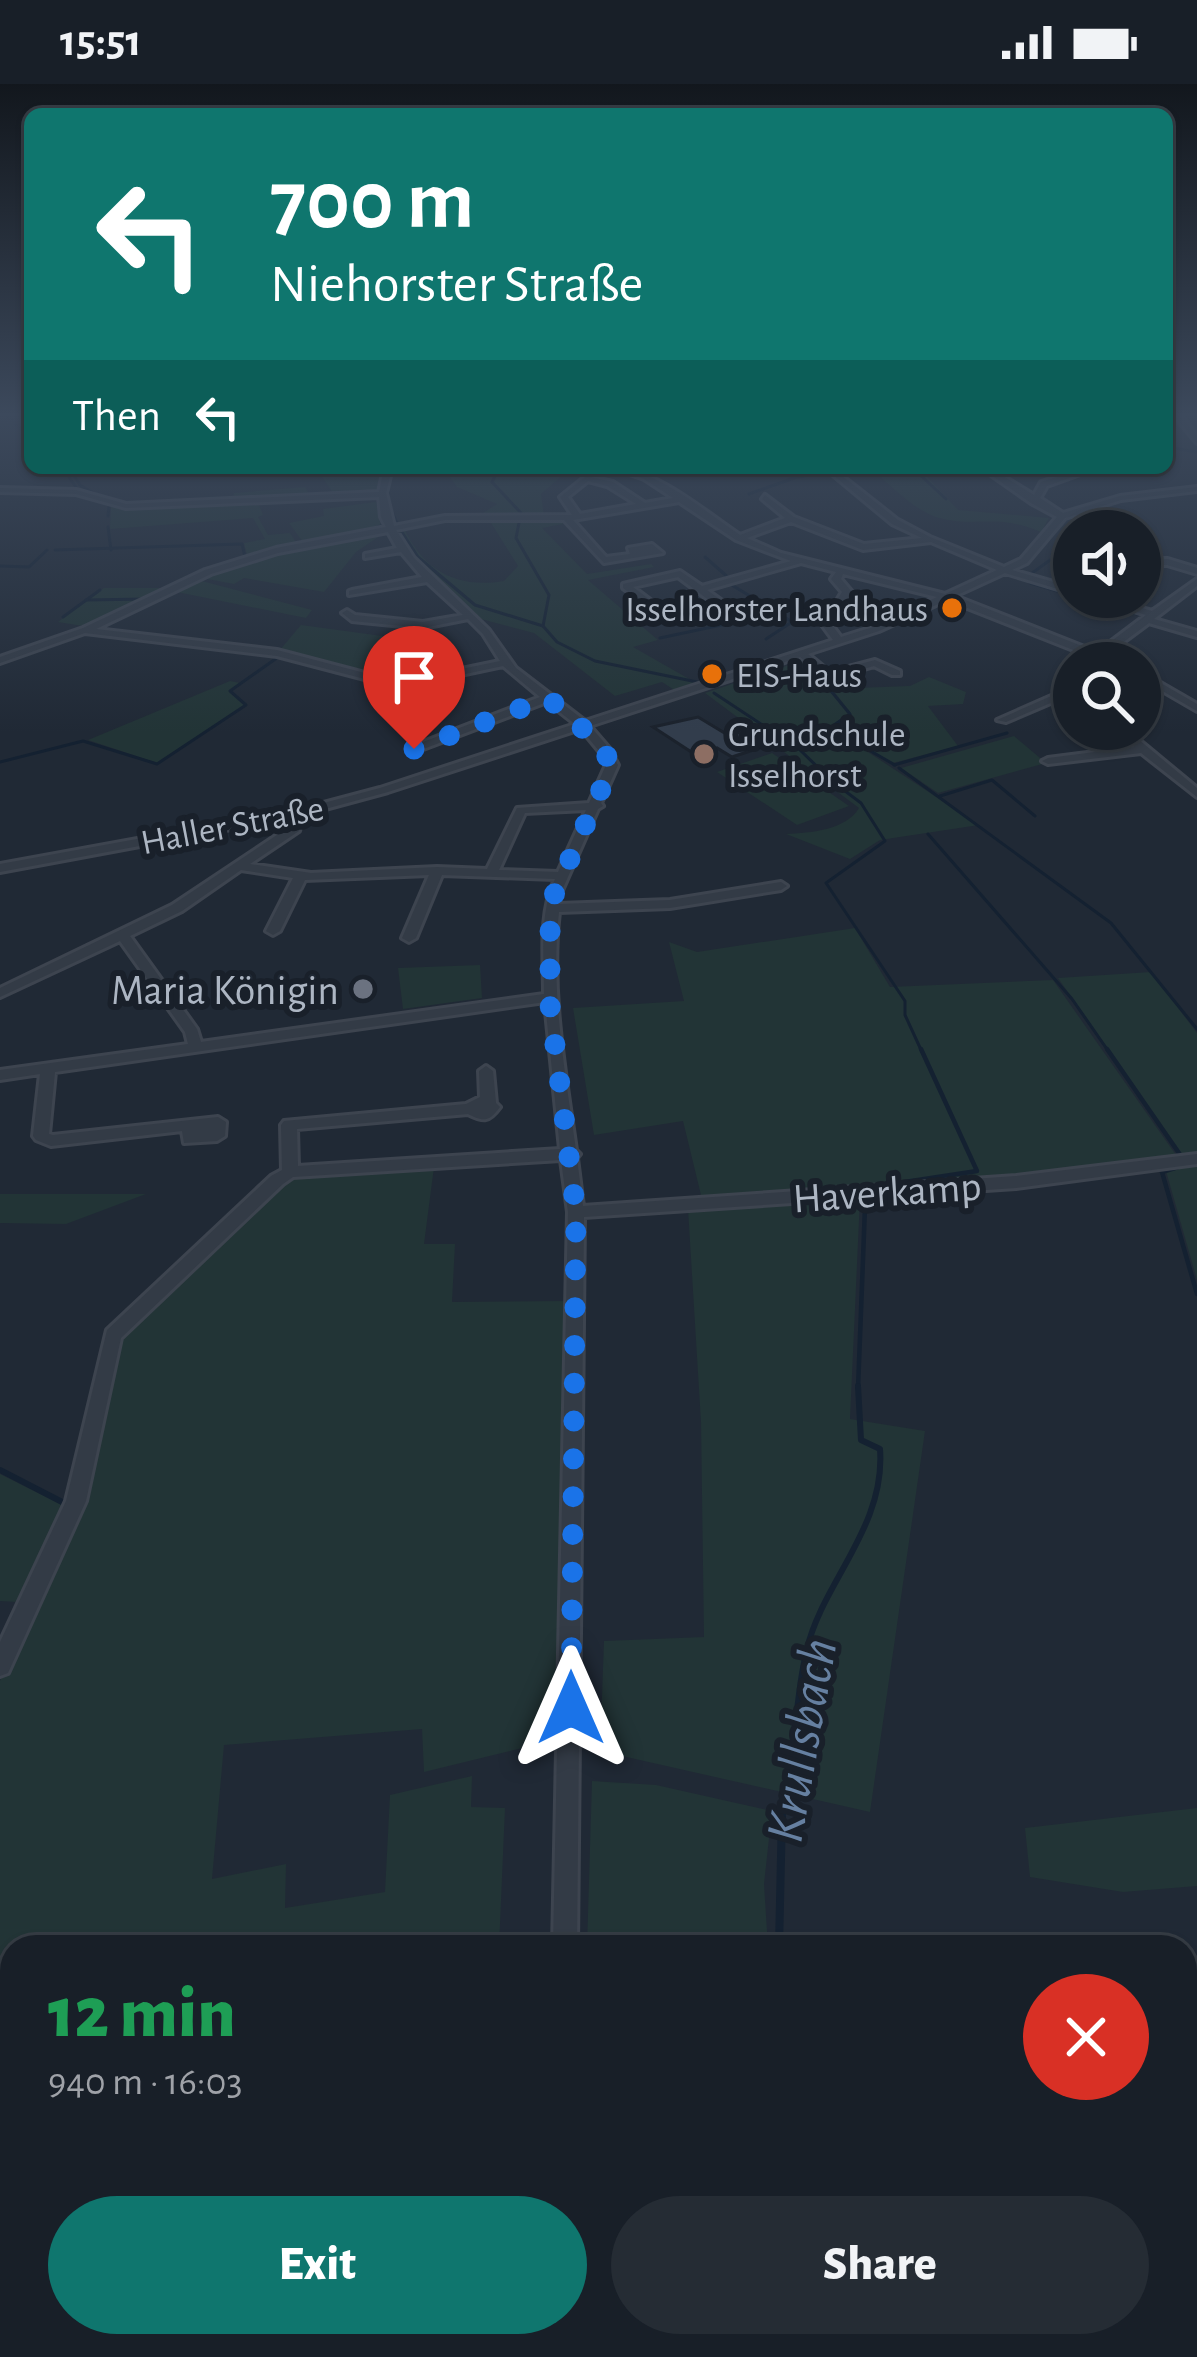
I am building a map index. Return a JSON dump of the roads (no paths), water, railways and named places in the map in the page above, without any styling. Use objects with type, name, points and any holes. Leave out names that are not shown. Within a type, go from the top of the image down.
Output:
[{"type":"street","points":[[389,520],[403,549],[427,579],[470,616],[505,663],[581,726],[612,765],[552,908],[550,997],[576,1212],[566,1935]]},
{"type":"street","points":[[0,660],[86,630],[208,572],[276,550],[433,520]]},
{"type":"street","points":[[575,520],[604,560],[638,556]]},
{"type":"street","points":[[712,520],[739,538],[798,562],[945,597],[1053,643]]},
{"type":"street","points":[[739,538],[788,520]]},
{"type":"street","points":[[794,520],[868,548],[926,538]]},
{"type":"street","points":[[898,520],[926,538],[1004,571],[1053,585]]},
{"type":"street","name":"Haller Straße","points":[[0,868],[297,813],[803,655],[1004,571],[1031,556],[1053,528]]},
{"type":"street","points":[[368,556],[403,549]]},
{"type":"street","points":[[1161,561],[1197,571]]},
{"type":"street","points":[[704,588],[725,608],[674,619],[626,586],[680,574],[704,588],[798,562]]},
{"type":"street","points":[[839,642],[826,625],[848,592],[836,580],[840,572]]},
{"type":"street","points":[[352,593],[427,579]]},
{"type":"street","points":[[1161,610],[1197,582]]},
{"type":"street","points":[[1182,594],[1197,599]]},
{"type":"street","points":[[347,613],[352,618],[423,625],[470,616]]},
{"type":"street","points":[[1118,642],[1151,618]]},
{"type":"street","points":[[1155,618],[1197,634]]},
{"type":"street","points":[[86,630],[277,653],[399,685],[505,663]]},
{"type":"street","points":[[803,655],[828,676],[875,663],[896,673]]},
{"type":"street","points":[[1161,687],[1197,708]]},
{"type":"street","points":[[414,749],[548,698]]},
{"type":"street","points":[[1002,720],[1053,698]]},
{"type":"street","points":[[1048,761],[1128,750]]},
{"type":"street","points":[[1145,750],[1197,794]]},
{"type":"street","points":[[492,872],[521,810],[597,806]]},
{"type":"street","points":[[0,994],[123,936],[244,866],[295,828],[297,813]]},
{"type":"street","points":[[244,866],[300,877],[437,871],[563,876]]},
{"type":"street","points":[[409,938],[437,871]]},
{"type":"street","points":[[273,931],[300,877]]},
{"type":"street","points":[[552,908],[670,904],[781,886]]},
{"type":"street","points":[[123,936],[192,1032],[195,1045]]},
{"type":"street","points":[[0,1075],[550,997]]},
{"type":"street","points":[[48,1067],[41,1136],[51,1141],[190,1126]]},
{"type":"street","points":[[290,1172],[289,1125],[470,1109],[485,1116],[491,1113],[486,1071]]},
{"type":"street","points":[[0,1666],[76,1501],[113,1335],[290,1172],[572,1154]]},
{"type":"street","name":"Haverkamp","points":[[576,1212],[1016,1182],[1197,1159]]},
{"type":"waterway","points":[[520,520],[516,538],[549,595],[543,626]]},
{"type":"waterway","points":[[368,530],[384,525]]},
{"type":"waterway","points":[[108,527],[111,548]]},
{"type":"waterway","name":"Krullsbach","points":[[400,529],[418,557],[475,605],[543,626]]},
{"type":"waterway","points":[[111,548],[242,544],[245,557]]},
{"type":"waterway","points":[[55,550],[111,548]]},
{"type":"waterway","points":[[0,566],[29,567],[47,550]]},
{"type":"waterway","points":[[227,563],[262,552]]},
{"type":"waterway","points":[[705,557],[730,579]]},
{"type":"waterway","points":[[1028,576],[1053,558]]},
{"type":"waterway","points":[[1030,583],[1053,590]]},
{"type":"waterway","points":[[730,584],[778,613]]},
{"type":"waterway","points":[[86,600],[100,590]]},
{"type":"waterway","points":[[86,600],[146,599]]},
{"type":"waterway","points":[[63,617],[86,600]]},
{"type":"waterway","points":[[660,638],[778,613]]},
{"type":"waterway","points":[[766,639],[792,622],[778,613]]},
{"type":"waterway","points":[[543,626],[557,642],[595,661],[702,683]]},
{"type":"waterway","points":[[96,635],[132,639]]},
{"type":"waterway","points":[[0,762],[83,741],[157,764],[246,705],[230,691],[281,655]]},
{"type":"waterway","points":[[799,749],[850,714],[809,664]]},
{"type":"waterway","name":"Krullsbach","points":[[714,693],[799,749]]},
{"type":"waterway","points":[[834,730],[895,765]]},
{"type":"waterway","points":[[895,765],[1007,733]]},
{"type":"waterway","name":"Krullsbach","points":[[799,749],[835,784]]},
{"type":"waterway","points":[[899,768],[1111,923],[1197,1029]]},
{"type":"waterway","points":[[940,796],[992,780],[1035,816]]},
{"type":"waterway","name":"Krullsbach","points":[[841,788],[861,803],[885,841],[826,883],[905,1001],[905,1015],[922,1052]]},
{"type":"waterway","points":[[928,834],[1072,999],[1109,1052]]},
{"type":"waterway","name":"Krullsbach","points":[[885,1185],[977,1171],[921,1049]]},
{"type":"waterway","points":[[1107,1049],[1181,1156]]},
{"type":"waterway","points":[[1178,1167],[1162,1172],[1197,1294]]},
{"type":"waterway","name":"Krullsbach","points":[[858,1387],[865,1207],[870,1198]]},
{"type":"waterway","name":"Krullsbach","points":[[781,1816],[807,1649],[863,1529],[879,1477],[880,1449],[861,1440],[858,1387]]},
{"type":"waterway","points":[[0,1470],[66,1504]]},
{"type":"waterway","name":"Krullsbach","points":[[779,1935],[782,1813]]},
{"type":"place","name":"Isselhorster Landhaus","points":[[952,608]]},
{"type":"place","name":"EIS-Haus","points":[[712,674]]},
{"type":"place","name":"Grundschule Isselhorst","points":[[704,754]]},
{"type":"place","name":"Maria Königin","points":[[363,989]]}]
